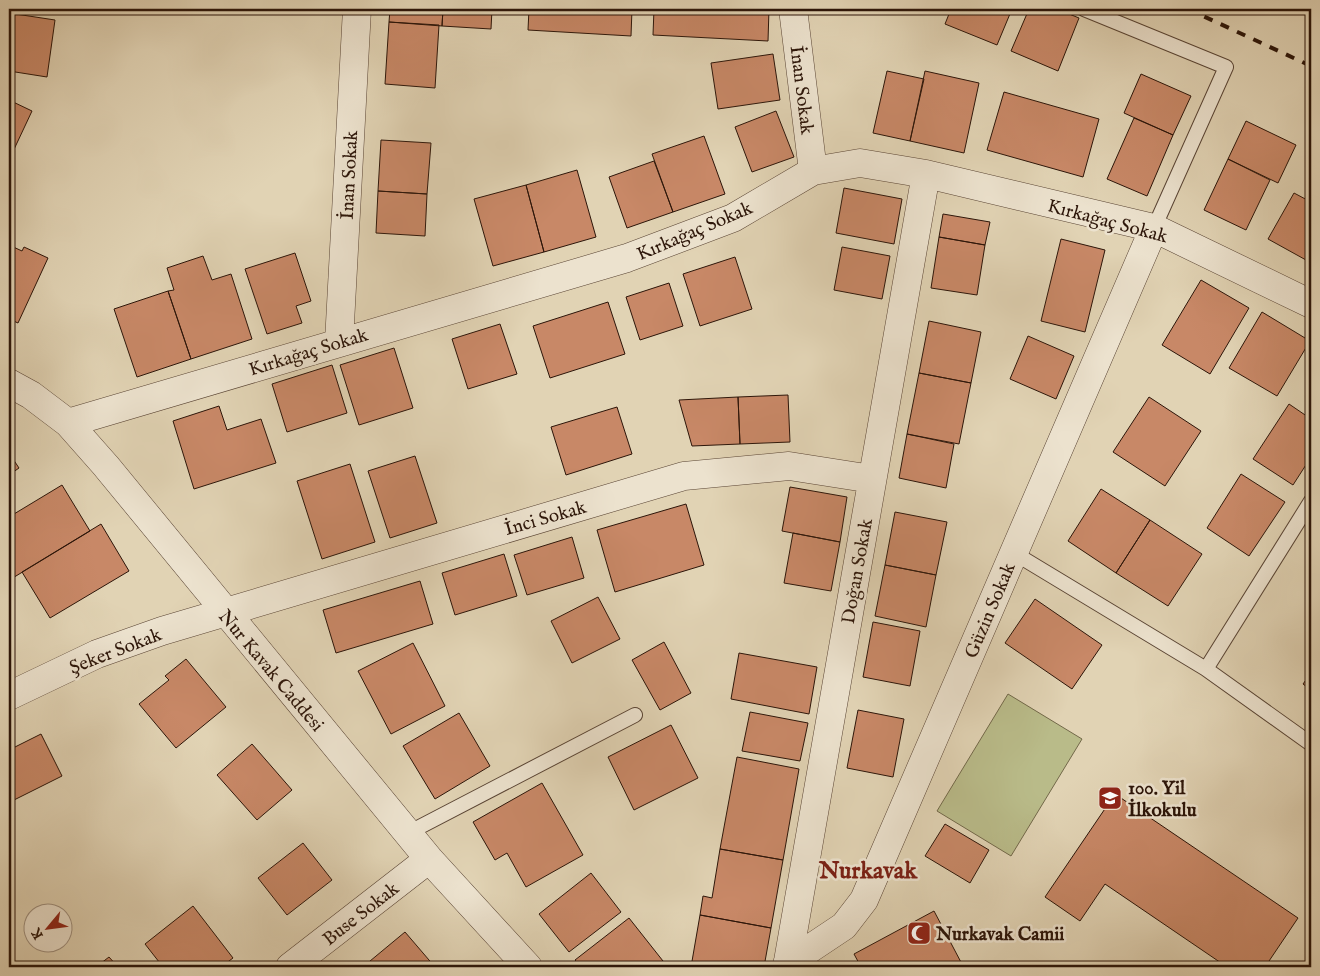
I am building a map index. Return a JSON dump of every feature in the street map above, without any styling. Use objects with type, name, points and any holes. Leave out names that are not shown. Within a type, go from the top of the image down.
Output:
[{"type":"street","name":"İnan Sokak","points":[[339,342],[356,9]]},
{"type":"street","name":"İnan Sokak","points":[[793,9],[813,171]]},
{"type":"street","name":"Kırkağaç Sokak","points":[[68,423],[626,258],[733,218],[813,171],[860,163],[926,174],[1154,228],[1311,304]]},
{"type":"street","name":"Doğan Sokak","points":[[787,965],[926,174]]},
{"type":"street","name":"Güzin Sokak","points":[[787,965],[844,926],[864,900],[1154,228]]},
{"type":"street","name":"Nur Kavak Caddesi","points":[[9,383],[31,395],[68,423],[106,466],[429,859],[528,967]]},
{"type":"street","name":"İnci Sokak","points":[[225,612],[684,476],[789,466],[872,480]]},
{"type":"street","name":"Şeker Sokak","points":[[9,696],[97,654],[162,631],[225,612]]},
{"type":"street","name":"Buse Sokak","points":[[290,967],[429,859]]},
{"type":"lane","points":[[1084,9],[1226,67],[1154,228]]},
{"type":"lane","points":[[1206,669],[1311,500]]},
{"type":"lane","points":[[1014,554],[1206,669],[1311,744]]},
{"type":"lane","points":[[408,834],[635,715]]},
{"type":"green space","points":[[1008,694],[1082,739],[1011,856],[937,811]]},
{"type":"building","points":[[390,9],[443,9],[442,26],[389,22]]},
{"type":"building","points":[[443,9],[492,9],[491,29],[442,26]]},
{"type":"building","points":[[529,9],[632,9],[631,36],[528,30]]},
{"type":"building","points":[[654,9],[769,9],[768,41],[653,35]]},
{"type":"building","points":[[951,9],[1012,9],[997,45],[945,24]]},
{"type":"building","points":[[1029,9],[1057,9],[1079,18],[1058,71],[1011,51]]},
{"type":"building","points":[[9,13],[55,20],[47,77],[9,71]]},
{"type":"building","points":[[389,22],[439,25],[435,88],[385,84]]},
{"type":"building","points":[[773,54],[780,100],[718,109],[711,63]]},
{"type":"building","points":[[887,71],[924,79],[910,141],[873,133]]},
{"type":"building","points":[[925,71],[979,83],[964,153],[910,141]]},
{"type":"building","points":[[1141,74],[1191,96],[1173,135],[1124,113]]},
{"type":"building","points":[[1004,92],[1099,119],[1083,177],[987,150]]},
{"type":"building","points":[[9,100],[32,111],[9,160]]},
{"type":"building","points":[[776,111],[794,157],[752,172],[735,127]]},
{"type":"building","points":[[1134,118],[1173,135],[1147,196],[1107,179]]},
{"type":"building","points":[[1246,121],[1296,145],[1278,183],[1228,159]]},
{"type":"building","points":[[704,136],[725,194],[673,212],[652,154]]},
{"type":"building","points":[[381,140],[431,143],[427,194],[378,191]]},
{"type":"building","points":[[1228,159],[1270,180],[1246,230],[1204,210]]},
{"type":"building","points":[[654,161],[673,212],[627,228],[609,177]]},
{"type":"building","points":[[577,170],[596,237],[544,252],[526,185]]},
{"type":"building","points":[[526,185],[544,252],[493,266],[474,199]]},
{"type":"building","points":[[844,188],[902,199],[894,244],[836,233]]},
{"type":"building","points":[[378,191],[427,194],[425,236],[376,233]]},
{"type":"building","points":[[1294,193],[1311,202],[1311,251],[1306,260],[1268,239]]},
{"type":"building","points":[[943,214],[990,222],[985,245],[939,237]]},
{"type":"building","points":[[939,237],[985,245],[977,295],[931,288]]},
{"type":"building","points":[[1061,239],[1105,250],[1085,332],[1041,321]]},
{"type":"building","points":[[9,245],[22,251],[24,247],[48,258],[18,323],[9,319]]},
{"type":"building","points":[[842,247],[890,256],[882,299],[834,290]]},
{"type":"building","points":[[295,253],[311,301],[296,306],[302,323],[267,334],[245,269]]},
{"type":"building","points":[[203,256],[212,280],[231,274],[252,339],[191,359],[168,291],[174,290],[167,268]]},
{"type":"building","points":[[735,257],[752,309],[700,326],[683,274]]},
{"type":"building","points":[[1201,280],[1249,308],[1210,374],[1162,345]]},
{"type":"building","points":[[669,283],[683,326],[640,340],[626,297]]},
{"type":"building","points":[[168,291],[191,359],[137,377],[114,309]]},
{"type":"building","points":[[608,302],[625,354],[550,378],[533,326]]},
{"type":"building","points":[[1262,312],[1310,341],[1277,396],[1229,368]]},
{"type":"building","points":[[929,321],[981,332],[971,383],[919,373]]},
{"type":"building","points":[[500,324],[517,374],[468,389],[452,339]]},
{"type":"building","points":[[1028,336],[1074,356],[1056,399],[1010,379]]},
{"type":"building","points":[[394,348],[413,408],[359,425],[340,365]]},
{"type":"building","points":[[332,365],[347,413],[287,432],[272,384]]},
{"type":"building","points":[[919,373],[971,383],[959,444],[907,434]]},
{"type":"building","points":[[788,395],[790,442],[740,444],[738,397]]},
{"type":"building","points":[[738,397],[740,444],[692,446],[679,400]]},
{"type":"building","points":[[1149,397],[1201,431],[1165,486],[1113,452]]},
{"type":"building","points":[[1289,404],[1311,419],[1311,457],[1293,485],[1253,459]]},
{"type":"building","points":[[219,406],[227,430],[261,419],[276,463],[194,489],[173,421]]},
{"type":"building","points":[[617,407],[632,454],[566,475],[551,427]]},
{"type":"building","points":[[907,434],[954,444],[946,488],[899,478]]},
{"type":"building","points":[[9,453],[19,468],[9,475]]},
{"type":"building","points":[[415,456],[437,523],[390,538],[368,471]]},
{"type":"building","points":[[350,464],[375,542],[322,559],[297,481]]},
{"type":"building","points":[[1241,474],[1285,502],[1249,556],[1207,528]]},
{"type":"building","points":[[62,485],[90,531],[11,579],[9,575],[9,517]]},
{"type":"building","points":[[790,487],[847,497],[840,542],[782,531]]},
{"type":"building","points":[[1101,489],[1150,520],[1116,573],[1068,541]]},
{"type":"building","points":[[686,504],[704,565],[615,592],[597,530]]},
{"type":"building","points":[[895,512],[947,522],[936,575],[885,565]]},
{"type":"building","points":[[1150,520],[1202,554],[1168,606],[1116,573]]},
{"type":"building","points":[[101,524],[129,571],[50,618],[22,572]]},
{"type":"building","points":[[793,533],[840,542],[831,591],[784,583]]},
{"type":"building","points":[[572,537],[584,578],[527,595],[514,555]]},
{"type":"building","points":[[504,554],[517,596],[455,615],[442,573]]},
{"type":"building","points":[[885,565],[936,575],[926,627],[875,616]]},
{"type":"building","points":[[420,581],[433,624],[336,653],[323,610]]},
{"type":"building","points":[[598,597],[620,639],[572,663],[551,621]]},
{"type":"building","points":[[1035,599],[1102,645],[1072,689],[1005,643]]},
{"type":"building","points":[[873,622],[920,631],[910,686],[863,677]]},
{"type":"building","points":[[664,642],[691,693],[660,710],[632,660]]},
{"type":"building","points":[[413,643],[445,706],[391,734],[358,671]]},
{"type":"building","points":[[739,653],[817,667],[809,714],[731,699]]},
{"type":"building","points":[[186,659],[226,707],[176,748],[139,704],[169,680],[165,676]]},
{"type":"building","points":[[1311,673],[1311,690],[1303,684]]},
{"type":"building","points":[[858,710],[904,719],[893,777],[847,768]]},
{"type":"building","points":[[750,712],[808,723],[800,761],[742,751]]},
{"type":"building","points":[[459,713],[490,766],[435,799],[403,746]]},
{"type":"building","points":[[671,725],[698,778],[634,810],[608,757]]},
{"type":"building","points":[[41,734],[62,776],[10,802],[9,750]]},
{"type":"building","points":[[252,744],[292,790],[257,820],[217,775]]},
{"type":"building","points":[[737,757],[799,769],[783,860],[720,849]]},
{"type":"building","points":[[542,783],[583,855],[526,887],[507,853],[495,860],[473,822]]},
{"type":"building","points":[[1115,794],[1298,918],[1265,967],[1227,967],[1105,884],[1080,921],[1045,897]]},
{"type":"building","points":[[945,824],[989,850],[970,883],[925,856]]},
{"type":"building","points":[[303,843],[332,880],[287,915],[258,878]]},
{"type":"building","points":[[720,849],[783,860],[771,928],[700,915],[703,896],[712,898]]},
{"type":"building","points":[[591,873],[621,912],[569,952],[539,914]]},
{"type":"building","points":[[193,906],[233,958],[221,967],[163,967],[145,944]]},
{"type":"building","name":"Nurkavak Camii","points":[[934,911],[963,966],[861,967],[854,954]]},
{"type":"building","points":[[700,915],[771,928],[764,967],[691,967]]},
{"type":"building","points":[[629,918],[663,961],[655,967],[581,967],[575,960]]},
{"type":"building","points":[[405,932],[435,967],[364,966]]},
{"type":"building","points":[[109,957],[118,967],[96,967]]},
{"type":"railway","points":[[1188,9],[1311,66]]},
{"type":"place","name":"100. Yil İlkokulu","points":[[1110,798]]},
{"type":"place","name":"Nurkavak Camii","points":[[919,933]]},
{"type":"district","name":"Nurkavak","points":[[868,870]]}]
